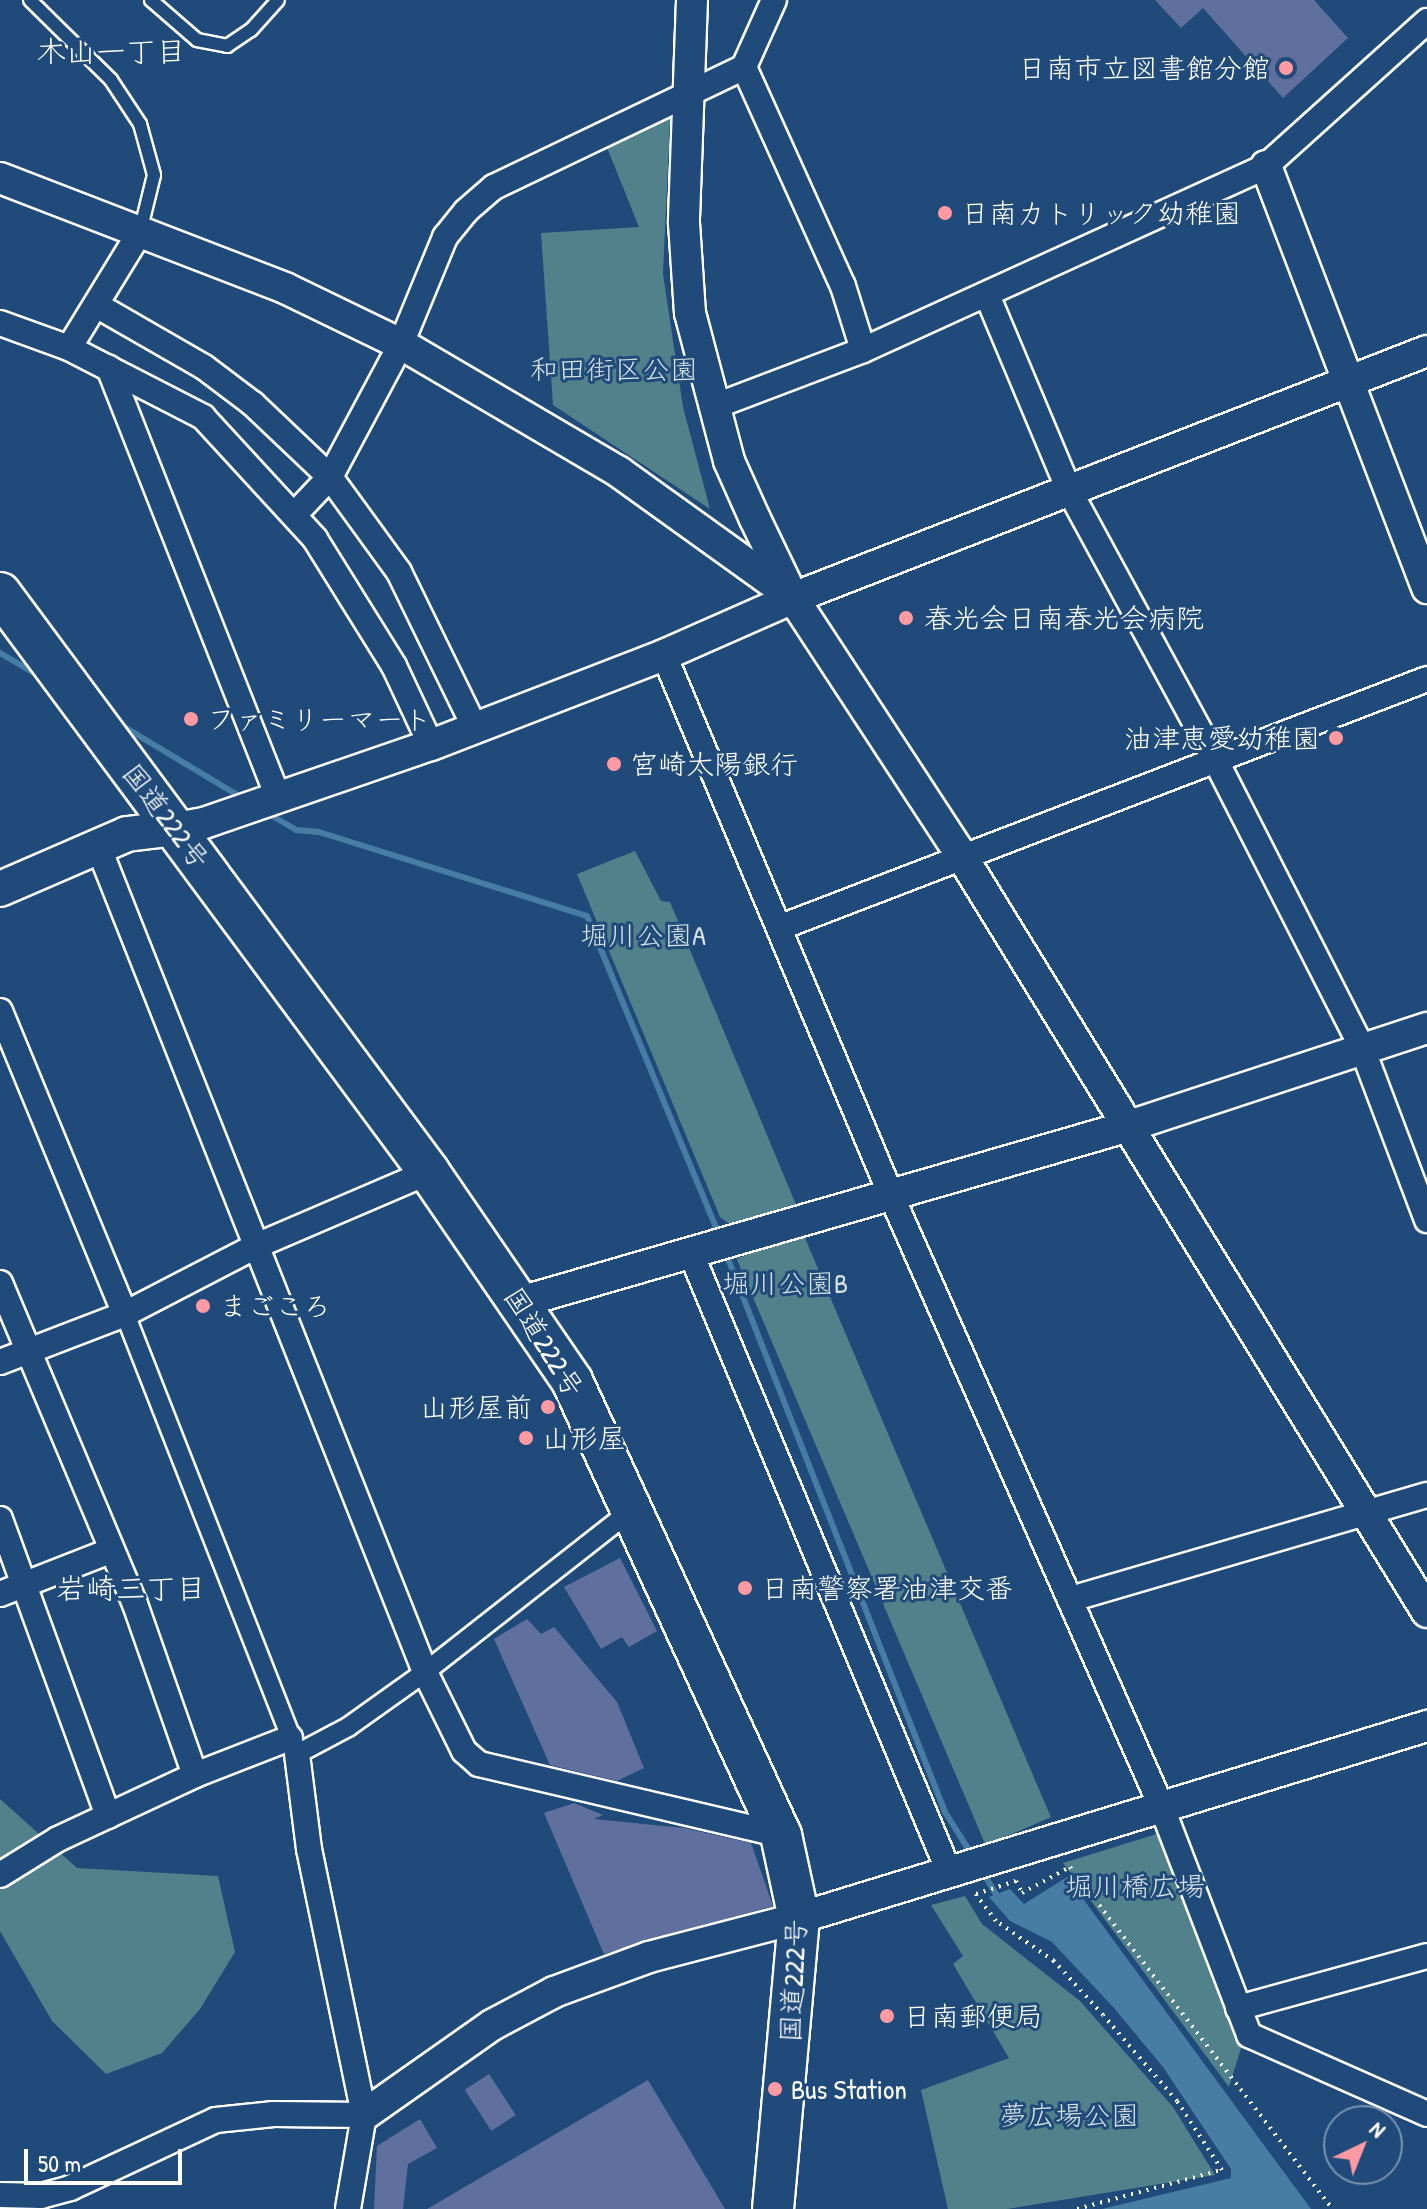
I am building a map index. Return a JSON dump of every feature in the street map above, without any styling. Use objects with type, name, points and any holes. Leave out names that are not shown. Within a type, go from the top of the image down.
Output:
[{"type":"highway","name":"国道222号","points":[[0,593],[429,1172],[572,1381],[781,1835],[799,1918],[773,2209]]},
{"type":"main road","points":[[0,889],[127,834],[175,828]]},
{"type":"street","points":[[692,0],[684,223],[690,313],[729,461],[793,598],[961,855],[1126,1127],[1369,1513],[1427,1612]]},
{"type":"street","points":[[295,514],[330,477],[401,344],[445,237],[466,211],[494,187],[744,67],[774,0]]},
{"type":"street","points":[[713,407],[863,350],[1266,166],[1427,21]]},
{"type":"street","points":[[744,67],[843,286],[863,350]]},
{"type":"street","points":[[1266,166],[1350,378],[1427,588]]},
{"type":"street","points":[[0,178],[285,288],[401,344],[606,464],[793,598]]},
{"type":"street","points":[[69,348],[98,306],[140,232]]},
{"type":"street","points":[[987,295],[1070,492],[1216,761],[1362,1048],[1427,1220]]},
{"type":"street","points":[[98,306],[204,367],[253,404],[330,477],[399,572],[475,728]]},
{"type":"street","points":[[0,323],[69,348],[203,417],[295,514],[359,607],[431,745]]},
{"type":"street","points":[[175,828],[204,823],[431,745],[664,655],[793,598],[1070,492],[1350,378],[1427,351]]},
{"type":"street","points":[[109,368],[278,796]]},
{"type":"street","points":[[664,655],[781,927],[891,1195],[1162,1808],[1249,2035],[1427,2114]]},
{"type":"street","points":[[781,927],[961,855],[1427,679]]},
{"type":"street","points":[[98,846],[425,1672],[464,1751],[479,1764],[781,1835]]},
{"type":"street","points":[[0,1011],[125,1314],[293,1746],[309,1849],[364,2115],[348,2209]]},
{"type":"street","points":[[520,1302],[698,1250],[768,1226],[891,1195],[1126,1127],[1427,1028]]},
{"type":"street","points":[[0,1362],[125,1314],[256,1246],[429,1172]]},
{"type":"street","points":[[698,1250],[955,1871]]},
{"type":"street","points":[[0,1283],[112,1550],[195,1775]]},
{"type":"street","points":[[1071,1599],[1427,1495]]},
{"type":"street","points":[[0,1875],[108,1816],[195,1775],[348,1727],[425,1672],[633,1509]]},
{"type":"street","points":[[0,1519],[108,1816]]},
{"type":"street","points":[[0,1594],[112,1550]]},
{"type":"street","points":[[0,2195],[41,2196],[70,2188],[216,2120],[274,2114],[364,2115],[492,2025],[554,1992],[649,1957],[799,1918],[1427,1726]]},
{"type":"street","points":[[1238,2008],[1427,1956]]},
{"type":"lane","points":[[30,0],[111,80],[140,124],[154,175],[140,232]]},
{"type":"lane","points":[[151,0],[197,40],[227,46],[251,30],[278,0]]},
{"type":"path","points":[[1077,2209],[1222,2170],[1177,2101],[1112,2025],[1054,1961],[996,1921],[976,1894],[1016,1881],[1022,1893],[1070,1867],[1332,2209]]},
{"type":"green space","name":"和田街区公園","points":[[671,101],[663,274],[683,407],[710,509],[553,405],[541,233],[639,227],[602,135]]},
{"type":"green space","name":"堀川公園A","points":[[635,851],[661,901],[670,902],[797,1207],[730,1224],[720,1217],[577,874]]},
{"type":"green space","name":"堀川公園B","points":[[802,1231],[1051,1817],[986,1845],[737,1259]]},
{"type":"green space","points":[[0,1799],[77,1868],[218,1876],[235,1952],[200,2009],[162,2053],[106,2074],[52,2021],[0,1931]]},
{"type":"green space","name":"堀川橋広場","points":[[1160,1833],[1242,2045],[1229,2087],[1063,1863]]},
{"type":"green space","name":"夢広場公園","points":[[965,1896],[982,1924],[1080,2001],[1173,2107],[1215,2175],[1007,2209],[948,2209],[921,2090],[1009,2058],[953,1964],[963,1956],[931,1905]]},
{"type":"water","points":[[1067,1877],[1311,2209],[1102,2209],[1231,2178],[1231,2169],[1163,2067],[1114,2008],[1052,1942],[1010,1921],[989,1897],[1010,1889],[1024,1904]]},
{"type":"building","name":"日南市立図書館分館","points":[[1155,0],[1314,0],[1348,38],[1283,98],[1203,8],[1181,28]]},
{"type":"building","points":[[620,1558],[657,1631],[629,1647],[622,1637],[601,1649],[564,1587]]},
{"type":"building","points":[[527,1619],[541,1634],[554,1627],[617,1702],[644,1768],[617,1781],[550,1765],[494,1639]]},
{"type":"building","points":[[574,1803],[603,1815],[594,1819],[684,1828],[751,1843],[773,1906],[604,1954],[544,1813]]},
{"type":"building","points":[[489,2074],[516,2115],[491,2131],[465,2090]]},
{"type":"building","points":[[648,2080],[725,2209],[427,2209]]},
{"type":"building","points":[[420,2119],[437,2148],[408,2164],[403,2209],[374,2209],[377,2146]]},
{"type":"waterway","points":[[0,653],[38,675]]},
{"type":"waterway","points":[[116,722],[244,799]]},
{"type":"waterway","points":[[267,813],[296,830],[319,832],[587,916],[720,1237]]},
{"type":"waterway","points":[[725,1251],[945,1812],[972,1855]]},
{"type":"waterway","points":[[982,1871],[999,1899]]},
{"type":"place","name":"日南市立図書館分館","points":[[1286,68]]},
{"type":"place","name":"日南カトリック幼稚園","points":[[945,213]]},
{"type":"place","name":"春光会日南春光会病院","points":[[906,618]]},
{"type":"place","name":"ファミリーマート","points":[[191,719]]},
{"type":"place","name":"油津恵愛幼稚園","points":[[1336,738]]},
{"type":"place","name":"宮崎太陽銀行","points":[[614,764]]},
{"type":"place","name":"まごころ","points":[[203,1306]]},
{"type":"place","name":"山形屋前","points":[[548,1407]]},
{"type":"place","name":"山形屋","points":[[526,1438]]},
{"type":"place","name":"日南警察署油津交番","points":[[745,1588]]},
{"type":"place","name":"日南郵便局","points":[[887,2016]]},
{"type":"place","name":"Bus Station","points":[[775,2089]]},
{"type":"district","name":"木山一丁目","points":[[111,51]]},
{"type":"district","name":"岩崎三丁目","points":[[131,1588]]}]
